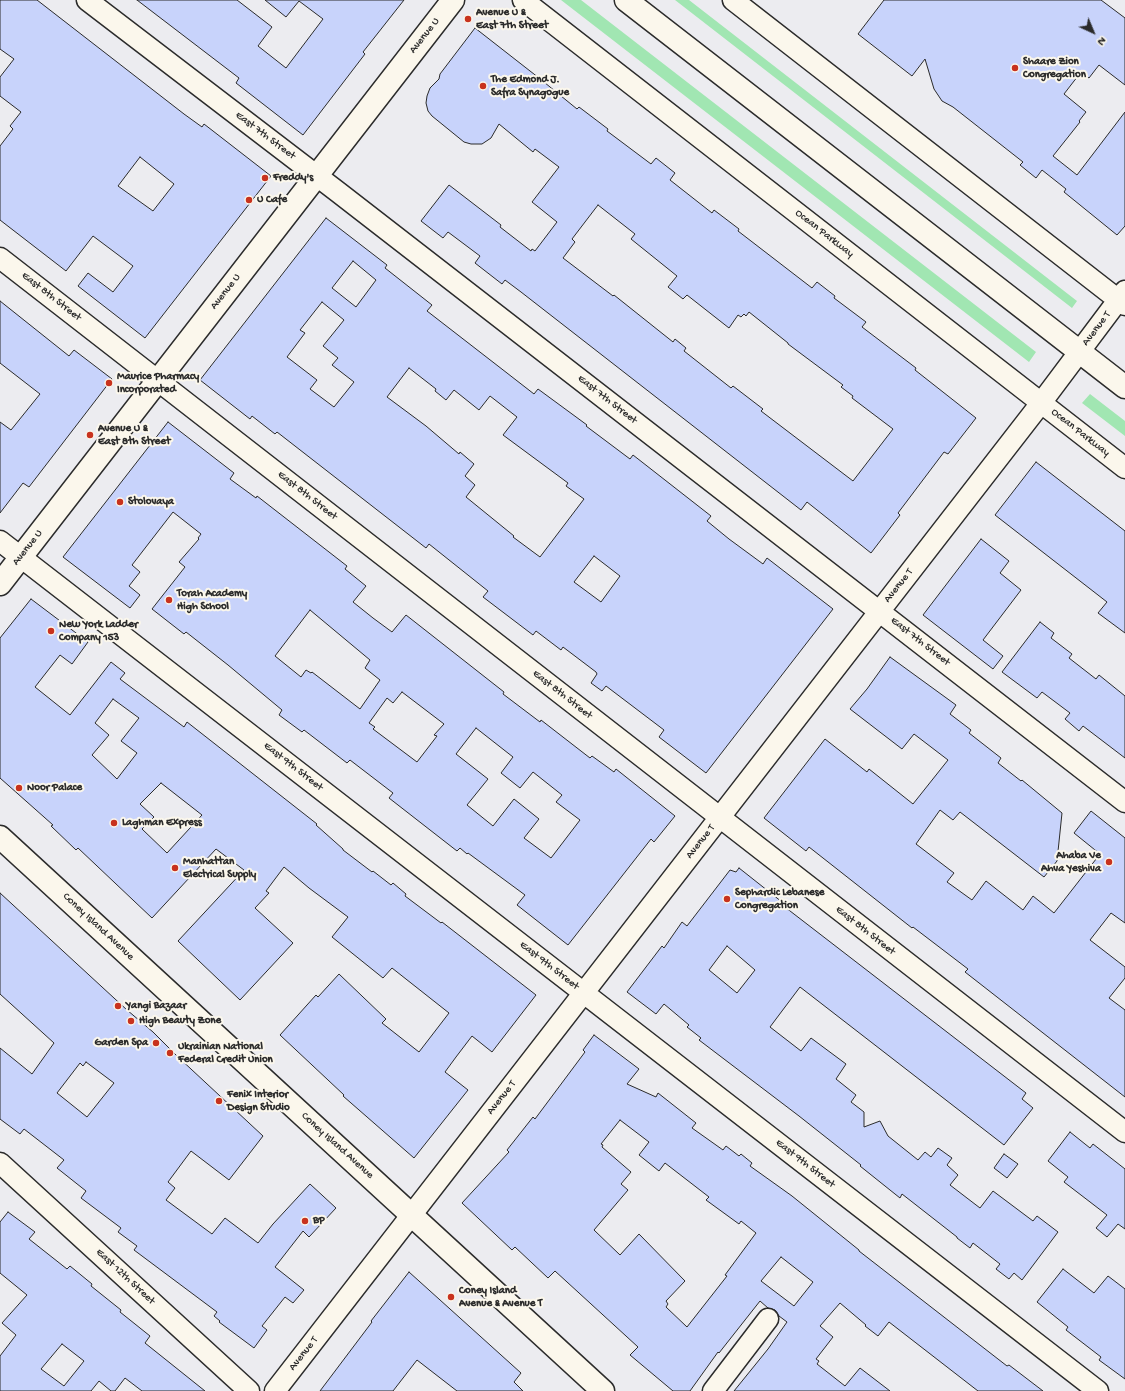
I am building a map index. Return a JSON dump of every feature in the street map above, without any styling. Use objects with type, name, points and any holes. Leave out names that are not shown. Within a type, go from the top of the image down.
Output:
[{"type":"main road","name":"Avenue U","points":[[0,584],[453,0]]},
{"type":"main road","points":[[626,0],[1125,387]]},
{"type":"main road","name":"Coney Island Avenue","points":[[0,837],[603,1391]]},
{"type":"street","name":"East 7th Street","points":[[87,0],[317,176],[1125,802]]},
{"type":"street","name":"Ocean Parkway","points":[[523,0],[1125,468]]},
{"type":"street","points":[[734,0],[1123,299]]},
{"type":"street","name":"East 8th Street","points":[[0,258],[1125,1132]]},
{"type":"street","name":"Avenue T","points":[[275,1391],[1080,351],[1123,299]]},
{"type":"street","name":"East 9th Street","points":[[0,541],[1098,1391]]},
{"type":"street","name":"East 12th Street","points":[[0,1163],[249,1391]]},
{"type":"street","points":[[713,1391],[768,1319]]},
{"type":"green space","points":[[561,0],[581,0],[1036,352],[1029,362]]},
{"type":"green space","points":[[675,0],[689,0],[1077,301],[1072,308]]},
{"type":"green space","points":[[1090,394],[1125,421],[1125,436],[1082,403]]},
{"type":"building","points":[[0,0],[37,0],[184,114],[202,127],[204,124],[271,176],[145,338],[78,286],[88,273],[113,292],[133,266],[93,236],[66,271],[0,220],[0,146],[13,129],[10,126],[21,112],[0,96],[0,77],[14,59],[0,49]],"holes":[[[140,157],[174,184],[153,211],[118,186]]]},
{"type":"building","points":[[137,0],[237,0],[272,27],[258,46],[286,68],[323,19],[299,1],[286,17],[265,0],[404,0],[363,52],[365,54],[303,135],[236,83],[239,78]]},
{"type":"building","points":[[884,0],[1101,0],[1125,18],[1125,85],[1099,65],[1089,78],[1081,72],[1064,94],[1086,112],[1079,121],[1080,122],[1053,156],[1077,175],[1125,112],[1125,226],[1117,235],[1064,192],[1066,189],[1042,170],[1036,178],[1020,165],[1023,162],[953,107],[942,101],[934,89],[925,59],[912,76],[858,34]]},
{"type":"building","points":[[475,28],[577,109],[579,107],[608,129],[607,131],[651,164],[656,158],[675,173],[670,180],[712,213],[714,210],[739,229],[738,231],[812,288],[817,282],[835,296],[834,298],[866,322],[862,327],[916,368],[915,370],[976,418],[948,454],[944,452],[898,513],[900,515],[871,553],[807,502],[801,510],[521,292],[505,280],[502,284],[475,263],[480,256],[448,232],[443,238],[421,221],[449,185],[501,225],[500,227],[531,251],[532,249],[535,251],[557,222],[532,202],[559,167],[535,149],[533,152],[499,124],[491,138],[482,144],[471,144],[464,142],[428,111],[426,103],[427,96],[430,88],[439,79],[440,74]],"holes":[[[598,205],[635,234],[631,239],[677,276],[668,287],[683,299],[687,295],[729,328],[738,315],[741,317],[744,314],[746,316],[749,312],[788,344],[843,385],[841,387],[853,396],[852,398],[893,429],[853,481],[761,411],[763,409],[733,386],[731,388],[684,351],[686,348],[675,339],[673,342],[614,295],[613,296],[563,258],[575,242],[572,239]]]},
{"type":"building","points":[[326,218],[387,265],[385,268],[432,305],[427,311],[534,394],[538,389],[630,459],[633,455],[711,516],[707,521],[729,539],[763,564],[767,558],[833,609],[706,773],[659,737],[664,730],[606,686],[602,691],[591,683],[597,674],[596,672],[563,647],[561,650],[536,631],[533,635],[483,597],[488,591],[429,544],[426,548],[277,432],[275,434],[252,416],[250,419],[200,380]],"holes":[[[353,261],[376,280],[356,307],[332,288]],[[322,302],[344,320],[323,346],[338,358],[332,365],[354,382],[334,407],[310,389],[317,380],[287,357],[305,333],[300,330]],[[409,368],[436,389],[435,391],[446,400],[454,390],[479,410],[490,396],[517,417],[503,435],[568,483],[566,486],[584,499],[540,557],[513,537],[514,536],[466,497],[475,485],[465,476],[474,464],[460,452],[459,454],[426,426],[387,397]],[[594,556],[620,576],[601,602],[574,582]]]},
{"type":"building","points":[[0,301],[69,356],[74,350],[112,379],[29,487],[23,483],[0,513],[0,422],[11,430],[40,394],[0,363]]},
{"type":"building","points":[[168,422],[234,473],[230,479],[256,498],[257,496],[347,566],[345,569],[366,586],[353,602],[373,618],[392,632],[406,615],[504,692],[503,694],[540,722],[541,720],[590,758],[592,756],[614,772],[616,769],[675,816],[654,842],[651,839],[568,945],[517,905],[525,895],[468,853],[467,854],[460,848],[457,851],[389,798],[393,793],[350,760],[347,763],[304,730],[302,732],[279,715],[282,710],[186,632],[184,634],[152,609],[185,567],[179,562],[199,539],[198,538],[201,534],[173,512],[132,565],[140,572],[129,586],[140,595],[130,608],[63,557]],"holes":[[[310,610],[370,660],[365,668],[380,680],[360,709],[312,672],[311,673],[306,670],[301,677],[275,656]],[[402,692],[444,724],[434,735],[437,736],[417,762],[373,729],[375,727],[369,723],[387,698],[393,703]],[[476,728],[513,757],[501,773],[520,788],[533,772],[562,795],[556,802],[580,820],[551,858],[524,838],[539,819],[514,799],[493,826],[467,805],[488,779],[456,754]]]},
{"type":"building","points":[[1036,462],[1125,531],[1125,633],[1098,613],[1107,602],[995,515]]},
{"type":"building","points":[[981,539],[1009,561],[1000,573],[1021,590],[983,640],[1003,656],[993,669],[923,615]]},
{"type":"building","points":[[31,599],[88,642],[72,664],[60,655],[35,687],[70,715],[111,662],[125,673],[120,679],[184,727],[187,722],[317,824],[316,825],[343,850],[391,885],[393,883],[406,894],[405,896],[441,923],[442,922],[536,995],[492,1052],[472,1036],[456,1057],[445,1072],[468,1090],[414,1158],[343,1096],[344,1095],[280,1035],[316,995],[318,997],[339,974],[386,1019],[382,1023],[419,1052],[449,1013],[392,968],[383,978],[332,937],[348,917],[284,867],[266,891],[269,893],[255,908],[293,943],[240,1000],[178,941],[244,870],[216,849],[152,918],[78,848],[76,850],[51,826],[53,825],[0,778],[0,638]],"holes":[[[113,699],[139,718],[121,741],[137,753],[117,779],[92,755],[109,735],[95,723]],[[161,783],[202,815],[167,853],[142,829],[154,817],[140,804]]]},
{"type":"building","points":[[1040,622],[1054,633],[1051,638],[1072,654],[1069,658],[1096,679],[1099,675],[1125,696],[1125,758],[1083,726],[1079,731],[1065,719],[1070,713],[1042,692],[1037,698],[1002,672]]},
{"type":"building","points":[[890,657],[956,705],[950,714],[971,730],[969,733],[1001,758],[998,763],[1021,781],[1022,780],[1062,813],[1057,861],[1044,877],[960,812],[953,820],[940,810],[916,844],[954,873],[947,882],[972,900],[986,881],[1023,910],[1033,896],[1054,913],[1100,854],[1074,833],[1091,811],[1125,838],[1125,923],[1111,913],[1090,940],[1125,967],[1125,978],[1109,998],[1125,1010],[1125,1097],[965,972],[968,969],[913,927],[912,928],[809,847],[806,851],[764,818],[825,739],[867,772],[869,769],[913,804],[948,760],[914,734],[902,749],[850,709],[867,689]]},
{"type":"building","points":[[739,868],[782,902],[781,904],[1026,1093],[1022,1099],[1033,1108],[1004,1145],[800,987],[770,1027],[801,1051],[811,1038],[846,1064],[836,1079],[856,1095],[851,1102],[864,1112],[864,1127],[880,1121],[888,1136],[918,1160],[925,1152],[931,1157],[938,1148],[952,1158],[947,1165],[958,1175],[950,1185],[980,1208],[993,1191],[1033,1221],[1037,1216],[1058,1232],[1022,1280],[1014,1273],[1009,1279],[996,1269],[1000,1264],[973,1243],[970,1248],[902,1194],[900,1198],[799,1116],[699,1040],[701,1038],[687,1027],[689,1025],[664,1004],[656,1014],[627,992],[662,946],[664,948],[682,922],[687,926],[730,870],[736,872]],"holes":[[[727,946],[755,970],[737,993],[709,970]]]},
{"type":"building","points":[[0,893],[153,1032],[263,1136],[229,1180],[191,1151],[168,1182],[175,1188],[166,1200],[212,1234],[225,1218],[258,1243],[273,1224],[310,1184],[336,1208],[309,1237],[303,1231],[275,1267],[304,1290],[293,1303],[285,1297],[262,1326],[267,1330],[254,1348],[219,1322],[220,1321],[214,1316],[217,1312],[134,1250],[137,1246],[118,1232],[121,1228],[81,1198],[86,1191],[57,1168],[64,1160],[24,1129],[20,1134],[0,1119],[0,1048],[32,1074],[54,1043],[0,994]],"holes":[[[86,1062],[114,1083],[87,1117],[57,1093],[80,1063],[83,1066]]]},
{"type":"building","points":[[594,1035],[639,1069],[627,1084],[656,1097],[658,1093],[696,1123],[692,1128],[723,1150],[726,1146],[739,1156],[741,1154],[752,1163],[750,1166],[792,1196],[859,1251],[1007,1366],[1009,1365],[1043,1391],[978,1391],[889,1322],[878,1336],[840,1303],[820,1326],[833,1337],[816,1359],[819,1361],[817,1364],[845,1386],[860,1368],[890,1391],[734,1391],[768,1349],[787,1322],[779,1316],[775,1310],[768,1308],[760,1301],[719,1353],[718,1352],[690,1391],[673,1391],[630,1355],[638,1347],[555,1271],[548,1278],[515,1247],[512,1250],[462,1203],[509,1152],[507,1150],[533,1117],[535,1119],[585,1052],[583,1050]],"holes":[[[620,1120],[649,1142],[639,1155],[659,1171],[665,1163],[709,1197],[706,1200],[739,1224],[741,1221],[756,1233],[725,1275],[727,1276],[687,1327],[666,1307],[668,1304],[666,1301],[685,1281],[639,1234],[620,1255],[594,1230],[628,1190],[621,1184],[631,1172],[602,1147],[603,1145],[601,1144]],[[781,1257],[813,1282],[794,1306],[761,1281]]]},
{"type":"building","points":[[1070,1132],[1090,1148],[1093,1144],[1125,1169],[1125,1229],[1118,1224],[1107,1237],[1096,1228],[1107,1215],[1064,1182],[1068,1177],[1048,1161]]},
{"type":"building","points":[[1004,1154],[1018,1164],[1007,1178],[994,1168]]},
{"type":"building","points":[[8,1212],[35,1232],[29,1239],[67,1269],[70,1266],[92,1284],[91,1286],[121,1310],[120,1312],[150,1336],[145,1343],[205,1391],[142,1391],[125,1378],[115,1391],[111,1391],[99,1381],[91,1391],[0,1391],[0,1356],[16,1335],[2,1323],[27,1295],[0,1273],[0,1222]],"holes":[[[62,1344],[84,1361],[64,1386],[41,1369]]]},
{"type":"building","points":[[1063,1269],[1094,1293],[1108,1276],[1125,1289],[1125,1379],[1099,1360],[1101,1357],[1066,1330],[1068,1327],[1037,1302]]},
{"type":"building","points":[[409,1272],[521,1373],[514,1382],[523,1391],[457,1391],[417,1360],[393,1391],[320,1391]]},
{"type":"place","name":"Avenue U & East 7th Street","points":[[468,19]]},
{"type":"place","name":"Shaare Zion Congregation","points":[[1015,68]]},
{"type":"place","name":"The Edmond J. Safra Synagogue","points":[[483,86]]},
{"type":"place","name":"Freddy's","points":[[265,178]]},
{"type":"place","name":"U Cafe","points":[[249,200]]},
{"type":"place","name":"Maurice Pharmacy Incorporated","points":[[109,383]]},
{"type":"place","name":"Avenue U & East 8th Street","points":[[90,435]]},
{"type":"place","name":"Stolovaya","points":[[120,502]]},
{"type":"place","name":"Torah Academy High School","points":[[169,600]]},
{"type":"place","name":"New York Ladder Company 153","points":[[51,631]]},
{"type":"place","name":"Noor Palace","points":[[19,788]]},
{"type":"place","name":"Laghman Express","points":[[114,823]]},
{"type":"place","name":"Ahaba Ve Ahva Yeshiva","points":[[1109,862]]},
{"type":"place","name":"Manhattan Electrical Supply","points":[[175,868]]},
{"type":"place","name":"Sephardic Lebanese Congregation","points":[[727,899]]},
{"type":"place","name":"Yangi Bazaar","points":[[118,1006]]},
{"type":"place","name":"High Beauty Zone","points":[[131,1021]]},
{"type":"place","name":"Garden Spa","points":[[156,1043]]},
{"type":"place","name":"Ukrainian National Federal Credit Union","points":[[170,1053]]},
{"type":"place","name":"Fenix Interior Design Studio","points":[[219,1101]]},
{"type":"place","name":"BP","points":[[305,1221]]},
{"type":"place","name":"Coney Island Avenue & Avenue T","points":[[451,1297]]}]
